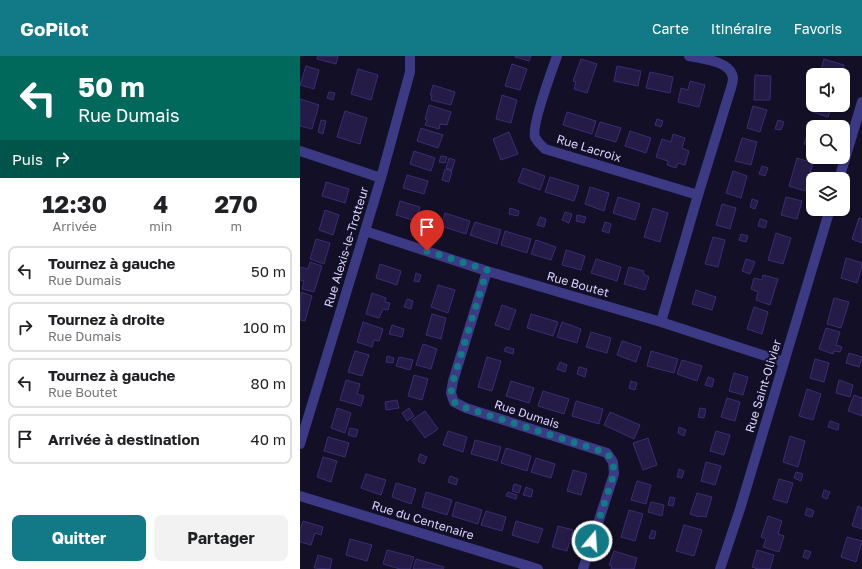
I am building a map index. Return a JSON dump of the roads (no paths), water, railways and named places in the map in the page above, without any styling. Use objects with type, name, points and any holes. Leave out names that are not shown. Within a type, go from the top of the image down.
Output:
[{"type":"street","name":"Rue Alexis-le-Trotteur","points":[[300,444],[381,178],[410,72],[410,56]]},
{"type":"street","name":"Rue Lacroix","points":[[557,56],[534,130],[539,144],[545,149],[698,195]]},
{"type":"street","points":[[662,322],[733,78],[726,66],[720,63],[689,56]]},
{"type":"street","points":[[841,172],[862,102]]},
{"type":"street","points":[[300,151],[381,178]]},
{"type":"street","name":"Rue Saint-Olivier","points":[[720,569],[740,509],[828,216]]},
{"type":"street","name":"Rue Boutet","points":[[365,231],[487,270],[662,322],[784,362]]},
{"type":"street","name":"Rue Dumais","points":[[487,270],[453,381],[451,393],[454,402],[466,408],[607,453],[613,462],[614,474],[583,569]]},
{"type":"street","name":"Rue du Centenaire","points":[[300,496],[538,569]]}]
